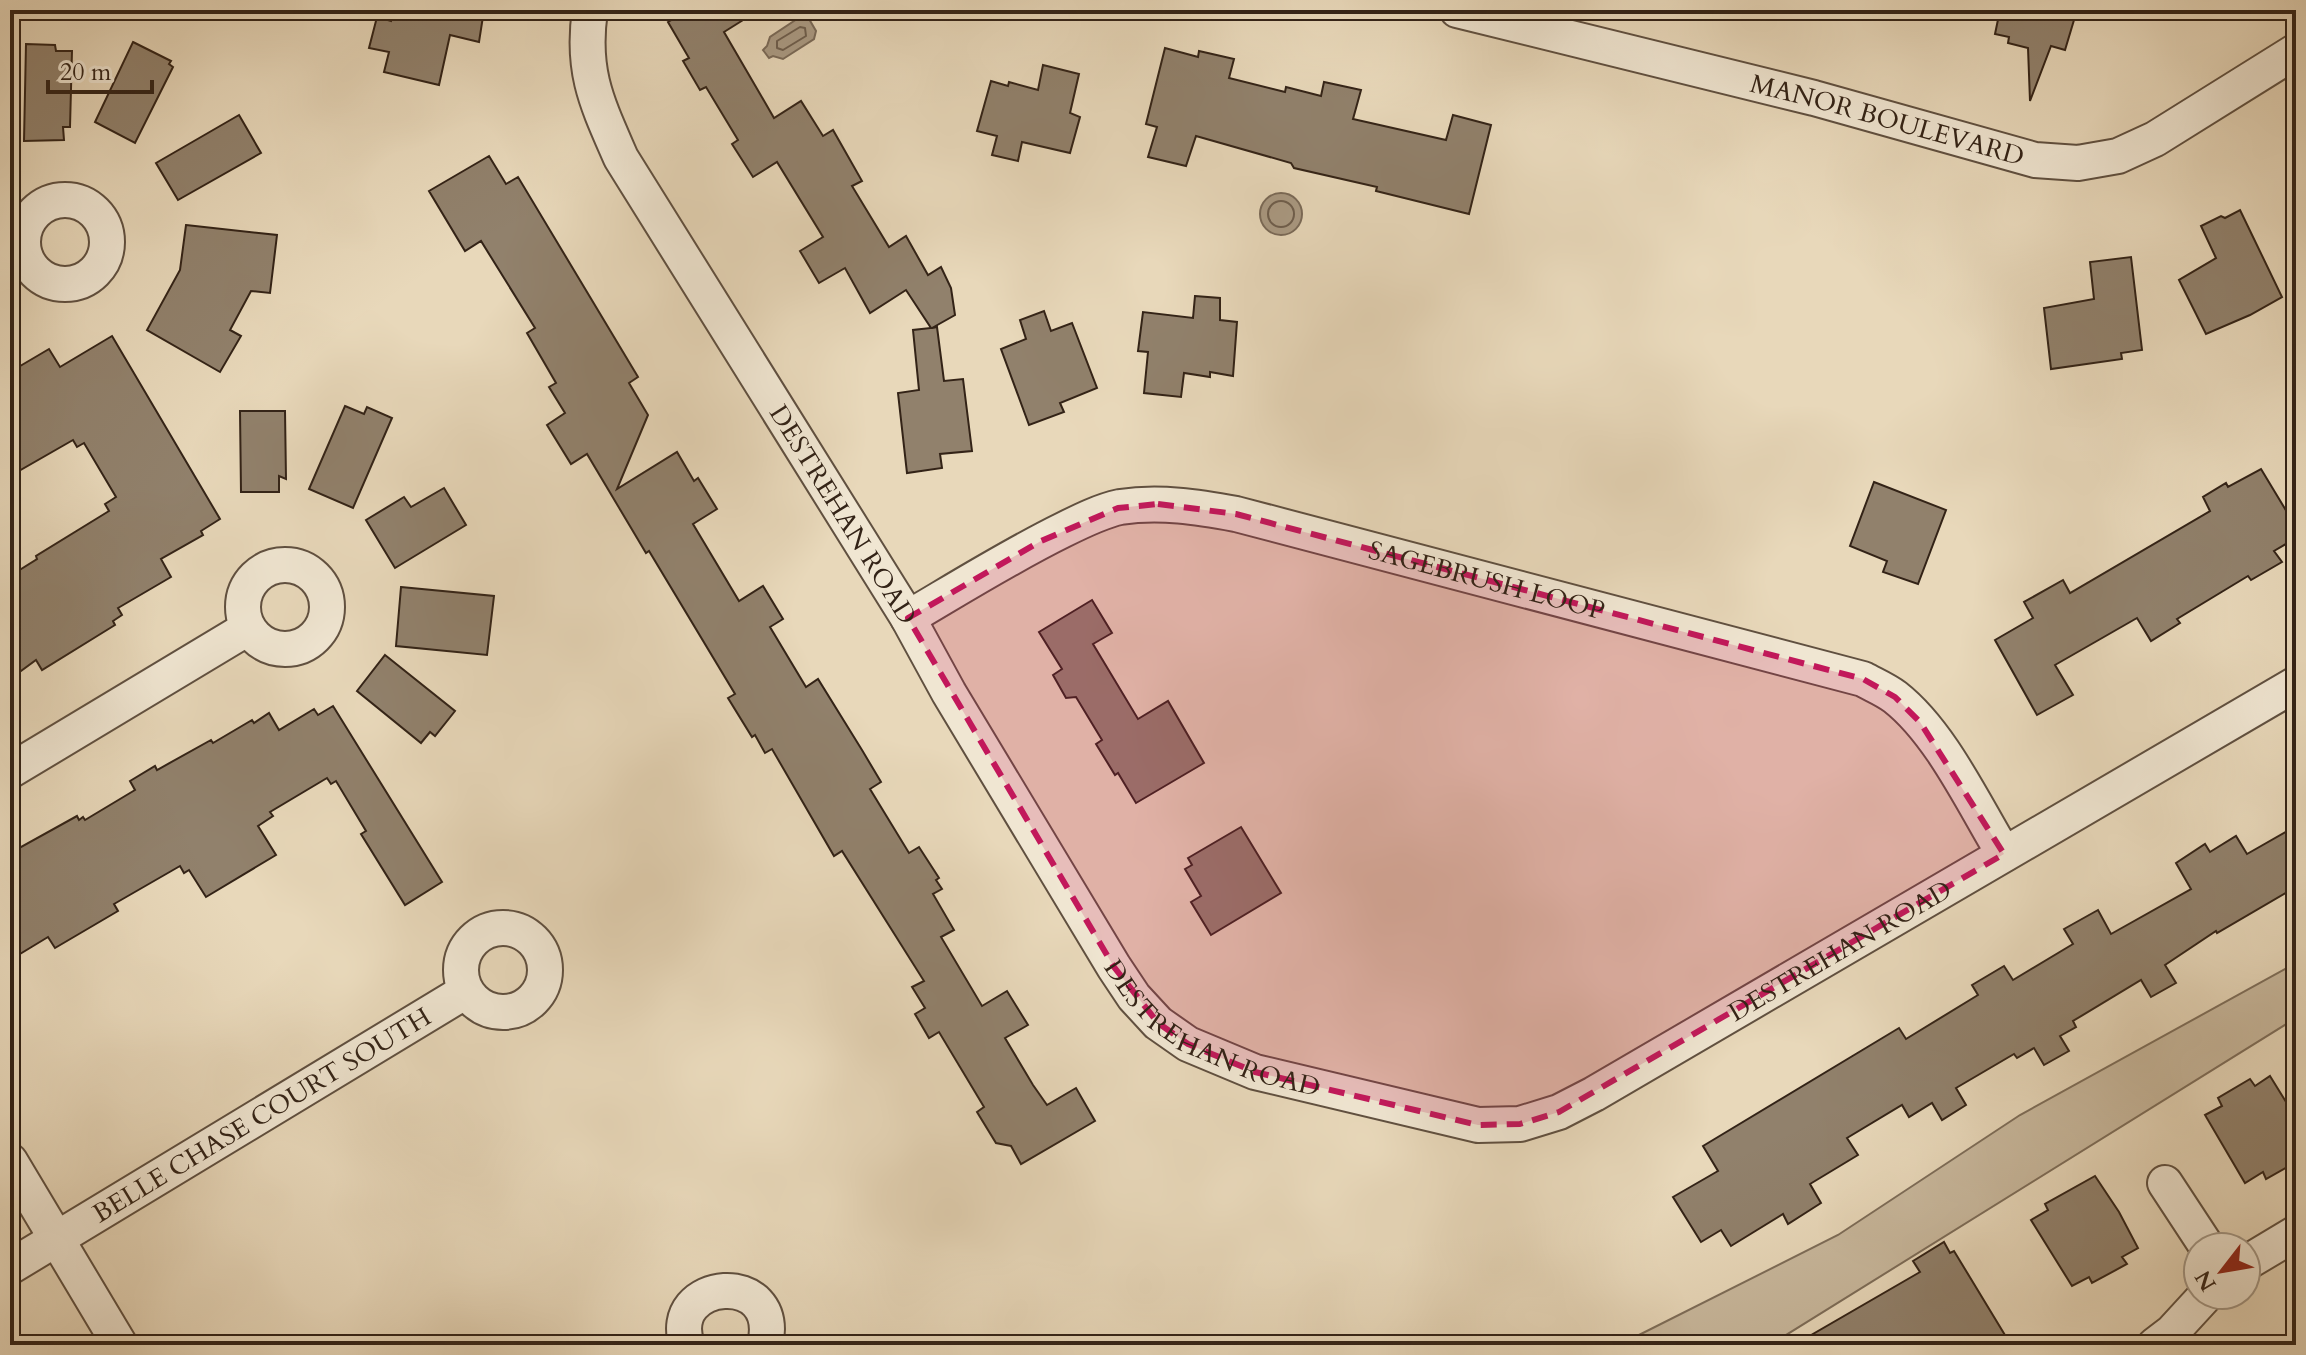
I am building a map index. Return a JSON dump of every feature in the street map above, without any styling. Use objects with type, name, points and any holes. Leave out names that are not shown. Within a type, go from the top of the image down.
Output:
[{"type":"street","name":"DESTREHAN ROAD","points":[[590,10],[585,51],[592,90],[621,158],[908,618],[949,693],[1114,967],[1134,997],[1158,1023],[1188,1044],[1255,1072],[1478,1125],[1520,1124],[1559,1112],[2296,684]]},
{"type":"street","name":"MANOR BOULEVARD","points":[[1457,10],[1814,98],[2035,160],[2078,163],[2118,156],[2155,139],[2296,51]]},
{"type":"street","name":"SAGEBRUSH LOOP","points":[[908,618],[1041,541],[1079,522],[1118,508],[1158,504],[1236,514],[1863,679],[1895,697],[1920,722],[1941,750],[2004,854]]},
{"type":"street","points":[[10,771],[248,628]]},
{"type":"street","name":"BELLE CHASE COURT SOUTH","points":[[10,1267],[466,991]]},
{"type":"street","points":[[10,1161],[120,1345]]},
{"type":"street","points":[[2165,1183],[2196,1231]]},
{"type":"street","points":[[2262,1253],[2296,1233]]},
{"type":"street","points":[[687,1345],[685,1325],[696,1301],[708,1293],[734,1290],[758,1304],[765,1316],[768,1329],[765,1345]]},
{"type":"street","points":[[2155,1345],[2191,1311]]},
{"type":"highlighted area","points":[[1158,504],[1236,514],[1863,679],[1895,697],[1920,722],[2004,854],[1559,1112],[1520,1124],[1478,1125],[1255,1072],[1188,1044],[1158,1023],[1114,967],[908,618],[1041,541],[1118,508]]},
{"type":"shaded area","points":[[2296,963],[2296,1018],[1770,1345],[1619,1345],[1838,1235],[2020,1115]]},
{"type":"water","points":[[800,17],[809,19],[816,31],[814,39],[783,59],[769,58],[763,50],[770,37]]},
{"type":"water","points":[[1281,193],[1296,199],[1302,214],[1296,229],[1281,235],[1266,229],[1260,214],[1266,199]]},
{"type":"building","points":[[393,10],[484,10],[479,42],[450,35],[439,85],[384,72],[389,52],[369,48],[377,17],[391,21]]},
{"type":"building","points":[[689,10],[759,10],[724,32],[774,118],[801,101],[823,136],[833,130],[862,181],[852,186],[889,247],[906,236],[928,275],[941,267],[951,288],[955,315],[932,328],[937,327],[944,381],[963,379],[972,451],[940,454],[942,468],[907,473],[898,393],[919,390],[913,330],[931,328],[906,290],[870,313],[845,268],[819,283],[800,251],[823,237],[777,162],[753,177],[732,144],[738,140],[706,87],[700,90],[683,61],[689,58],[668,22]]},
{"type":"building","points":[[2000,10],[2077,10],[2065,50],[2051,46],[2030,101],[2028,48],[2008,43],[2009,37],[1995,34]]},
{"type":"building","points":[[133,42],[171,61],[169,64],[173,67],[135,143],[95,122]]},
{"type":"building","points":[[26,44],[55,45],[56,51],[72,51],[70,127],[63,127],[64,140],[24,141]]},
{"type":"building","points":[[1165,48],[1198,57],[1199,51],[1234,59],[1229,78],[1285,92],[1286,87],[1321,96],[1324,82],[1361,90],[1353,119],[1446,140],[1453,115],[1491,125],[1469,214],[1376,191],[1377,187],[1294,168],[1291,163],[1196,136],[1186,166],[1148,157],[1157,127],[1146,124]]},
{"type":"building","points":[[1043,65],[1079,74],[1070,113],[1080,117],[1070,153],[1022,142],[1018,161],[992,155],[997,136],[977,131],[991,81],[1008,86],[1009,82],[1038,90]]},
{"type":"building","points":[[239,115],[261,153],[178,200],[156,163]]},
{"type":"building","points":[[489,156],[506,184],[518,177],[638,377],[629,383],[648,415],[617,489],[677,452],[694,481],[698,478],[717,509],[693,524],[739,601],[763,586],[783,619],[770,627],[806,687],[818,679],[881,782],[870,789],[909,853],[919,847],[939,878],[936,880],[942,889],[933,894],[954,930],[941,937],[982,1006],[1007,991],[1028,1025],[1005,1038],[1033,1085],[1047,1105],[1076,1088],[1095,1121],[1021,1164],[1011,1146],[996,1143],[977,1112],[984,1107],[939,1032],[929,1038],[915,1014],[925,1008],[912,987],[924,981],[842,851],[834,856],[772,749],[765,753],[755,735],[752,737],[728,698],[735,694],[587,454],[571,464],[547,425],[565,413],[549,387],[556,383],[527,333],[535,328],[481,241],[465,251],[429,191]]},
{"type":"building","points":[[2240,210],[2282,297],[2206,334],[2179,280],[2216,258],[2201,226]]},
{"type":"building","points":[[186,225],[277,235],[270,293],[251,291],[230,330],[241,336],[220,372],[147,330],[180,270]]},
{"type":"building","points":[[2131,257],[2142,350],[2121,353],[2122,359],[2051,369],[2044,308],[2094,299],[2090,262]]},
{"type":"building","points":[[1195,296],[1220,298],[1220,320],[1237,322],[1233,376],[1210,372],[1210,377],[1184,373],[1181,397],[1144,393],[1148,352],[1138,351],[1143,312],[1193,318]]},
{"type":"building","points":[[1044,311],[1051,331],[1072,323],[1097,388],[1060,403],[1064,412],[1029,425],[1001,349],[1026,339],[1020,320]]},
{"type":"building","points":[[112,336],[220,519],[201,531],[203,535],[161,559],[171,577],[118,608],[122,615],[113,621],[115,625],[42,670],[36,660],[10,679],[10,576],[37,559],[36,556],[109,511],[105,504],[116,497],[84,443],[77,447],[73,440],[10,476],[10,372],[49,349],[60,367]]},
{"type":"building","points":[[345,406],[364,414],[367,407],[392,418],[353,508],[309,489]]},
{"type":"building","points":[[240,411],[285,411],[286,479],[279,476],[279,492],[241,492]]},
{"type":"building","points":[[2261,469],[2296,527],[2291,541],[2274,551],[2282,562],[2251,580],[2248,576],[2177,619],[2180,623],[2151,641],[2137,618],[2055,665],[2073,695],[2037,715],[1995,640],[2033,618],[2024,602],[2063,580],[2070,593],[2210,511],[2203,497],[2226,483],[2228,487]]},
{"type":"building","points":[[1874,482],[1946,510],[1918,584],[1883,572],[1887,561],[1850,546]]},
{"type":"building","points":[[444,488],[466,525],[395,568],[366,520],[404,497],[411,507]]},
{"type":"building","points":[[401,587],[494,596],[487,655],[396,646]]},
{"type":"building","points":[[1092,600],[1112,633],[1093,644],[1138,719],[1168,701],[1204,763],[1136,803],[1096,744],[1102,740],[1076,697],[1066,698],[1053,675],[1062,669],[1039,632]]},
{"type":"building","points":[[385,655],[455,711],[435,736],[430,732],[421,743],[357,691]]},
{"type":"building","points":[[333,706],[442,882],[405,905],[361,834],[366,831],[336,781],[331,784],[327,778],[270,812],[273,816],[258,826],[276,855],[206,897],[189,870],[184,873],[180,866],[114,904],[118,911],[55,948],[48,937],[10,960],[10,853],[77,816],[79,820],[83,817],[85,820],[135,790],[130,781],[155,766],[157,770],[252,720],[254,723],[269,713],[279,730],[314,709],[318,715]]},
{"type":"building","points":[[2296,826],[2296,887],[2216,931],[2165,965],[2176,983],[2151,997],[2141,980],[2073,1021],[2076,1027],[2060,1036],[2069,1051],[2044,1065],[2034,1048],[2017,1058],[2014,1054],[1956,1088],[1966,1105],[1942,1120],[1932,1103],[1909,1117],[1902,1105],[1847,1138],[1858,1155],[1810,1184],[1821,1203],[1788,1224],[1783,1214],[1731,1246],[1721,1230],[1701,1242],[1673,1197],[1718,1171],[1703,1146],[1899,1028],[1906,1039],[1978,995],[1972,985],[2004,966],[2013,980],[2073,944],[2064,929],[2098,910],[2111,934],[2191,889],[2176,863],[2205,844],[2210,852],[2236,836],[2247,854]]},
{"type":"building","points":[[1241,827],[1281,893],[1211,935],[1191,902],[1201,896],[1185,869],[1192,865],[1188,858]]},
{"type":"building","points":[[2270,1076],[2296,1118],[2296,1162],[2266,1179],[2263,1172],[2245,1183],[2205,1115],[2222,1106],[2218,1098],[2250,1079],[2255,1086]]},
{"type":"building","points":[[2095,1176],[2138,1248],[2122,1257],[2127,1264],[2092,1283],[2089,1277],[2072,1286],[2031,1220],[2048,1210],[2045,1204]]},
{"type":"building","points":[[1944,1242],[1950,1253],[1954,1251],[2011,1345],[1794,1345],[1920,1272],[1913,1261]]}]
